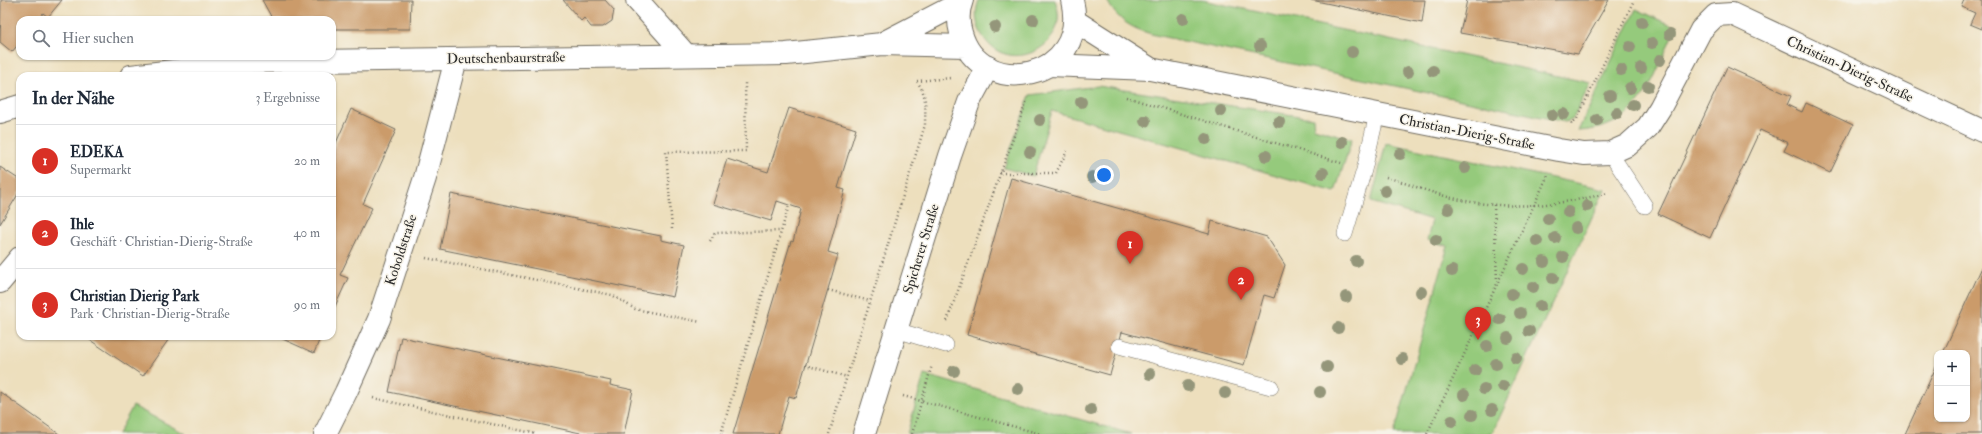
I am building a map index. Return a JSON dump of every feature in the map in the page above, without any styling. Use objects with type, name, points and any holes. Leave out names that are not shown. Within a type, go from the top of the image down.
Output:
[{"type":"street","points":[[638,0],[686,55]]},
{"type":"street","name":"Deutschenbaurstraße","points":[[961,2],[959,27],[966,46],[976,58],[988,67],[1008,74],[1020,75],[1033,73],[1049,65],[1064,52],[1071,39],[1075,21],[1072,0]]},
{"type":"street","name":"Deutschenbaurstraße","points":[[882,44],[961,2]]},
{"type":"street","name":"Christian-Dierig-Straße","points":[[1049,65],[1150,69],[1559,150],[1584,154],[1610,153],[1628,145],[1648,127],[1660,108],[1701,30],[1716,7],[1982,131]]},
{"type":"street","name":"Christian-Dierig-Straße","points":[[1075,21],[1150,69]]},
{"type":"street","name":"Deutschenbaurstraße","points":[[168,72],[249,62],[802,54],[882,44],[966,46]]},
{"type":"street","name":"Koboldstraße","points":[[325,434],[379,319],[425,178],[456,59]]},
{"type":"street","name":"Spicherer Straße","points":[[864,434],[950,156],[969,102],[988,67]]},
{"type":"street","points":[[0,112],[16,107]]},
{"type":"street","points":[[0,282],[16,263]]},
{"type":"lane","points":[[1345,234],[1364,170],[1378,114]]},
{"type":"lane","points":[[1610,153],[1645,206]]},
{"type":"lane","points":[[896,330],[943,344]]},
{"type":"lane","points":[[1119,346],[1271,388]]},
{"type":"path","points":[[1566,125],[1578,119],[1634,0]]},
{"type":"path","points":[[672,229],[666,152],[746,151],[745,78]]},
{"type":"path","points":[[829,434],[925,125],[926,100],[922,88],[917,81],[952,78],[976,89]]},
{"type":"path","points":[[1122,96],[1464,201],[1494,206],[1533,207],[1585,199],[1609,193],[1631,184]]},
{"type":"path","points":[[912,434],[921,402],[943,344],[1000,173],[1028,98]]},
{"type":"path","points":[[1427,434],[1559,150]]},
{"type":"path","points":[[1000,173],[1056,173],[1067,151]]},
{"type":"path","points":[[721,434],[789,205]]},
{"type":"path","points":[[1494,206],[1497,283]]},
{"type":"path","points":[[710,240],[715,233],[781,231]]},
{"type":"path","points":[[400,253],[612,295],[635,309],[701,322]]},
{"type":"path","points":[[828,290],[870,302]]},
{"type":"path","points":[[805,365],[846,377]]},
{"type":"path","points":[[877,389],[1041,434]]},
{"type":"path","points":[[346,392],[537,434]]},
{"type":"green space","points":[[979,0],[1055,0],[1058,17],[1055,32],[1046,44],[1034,52],[1020,55],[1005,54],[992,47],[981,33],[976,16]]},
{"type":"green space","points":[[1107,0],[1202,0],[1591,83],[1572,120],[1565,122],[1155,35],[1126,23],[1111,7]]},
{"type":"green space","points":[[1636,9],[1676,27],[1652,81],[1643,97],[1632,110],[1618,121],[1600,128],[1578,131]]},
{"type":"green space","points":[[1098,86],[1313,118],[1314,128],[1352,139],[1335,192],[1052,111],[1033,176],[1004,168],[1030,95]]},
{"type":"green space","points":[[1386,143],[1605,189],[1492,434],[1394,434],[1448,246],[1427,240],[1432,220],[1371,202]]},
{"type":"green space","points":[[924,375],[936,378],[1131,434],[907,434]]},
{"type":"green space","points":[[133,406],[186,434],[118,434]]},
{"type":"building","points":[[1,0],[62,0],[49,16],[43,13],[41,16],[16,16],[16,47],[12,52],[0,42]]},
{"type":"building","points":[[262,0],[411,0],[410,29],[336,29],[336,16],[271,16]]},
{"type":"building","points":[[563,0],[605,0],[614,10],[612,21],[603,27],[591,27],[584,18],[581,21]]},
{"type":"building","points":[[1311,0],[1425,0],[1422,23]]},
{"type":"building","points":[[1467,0],[1609,0],[1578,54],[1460,33]]},
{"type":"building","points":[[1964,0],[1982,0],[1982,29],[1970,24],[1975,13],[1961,7]]},
{"type":"building","points":[[1727,67],[1791,96],[1787,105],[1802,112],[1806,103],[1853,125],[1830,173],[1784,151],[1788,143],[1760,130],[1710,238],[1658,214]]},
{"type":"building","points":[[789,108],[856,129],[838,188],[845,190],[828,252],[838,255],[796,398],[789,396],[778,434],[733,434],[791,241],[793,242],[801,209],[777,201],[771,221],[713,204],[727,159],[768,172]]},
{"type":"building","points":[[351,109],[396,130],[363,204],[372,208],[340,275],[348,278],[336,304],[336,143]]},
{"type":"building","points":[[0,167],[16,177],[16,198],[0,224]]},
{"type":"building","points":[[1011,178],[1209,234],[1212,221],[1267,237],[1285,265],[1274,298],[1264,295],[1244,365],[1122,332],[1110,375],[967,335]]},
{"type":"building","points":[[451,194],[661,236],[661,240],[684,245],[673,297],[440,249]]},
{"type":"building","points":[[1982,267],[1982,434],[1905,434],[1934,371],[1934,422],[1970,422],[1970,350],[1944,350]]},
{"type":"building","points":[[401,337],[611,381],[610,385],[633,390],[624,434],[585,434],[389,392]]},
{"type":"building","points":[[90,340],[168,340],[143,376]]},
{"type":"building","points":[[285,340],[319,340],[314,353]]},
{"type":"building","points":[[0,392],[52,429],[59,434],[0,434]]},
{"type":"place","name":"EDEKA","points":[[1130,264]]},
{"type":"place","name":"Ihle","points":[[1241,300]]},
{"type":"place","name":"Christian Dierig Park","points":[[1478,340]]}]
